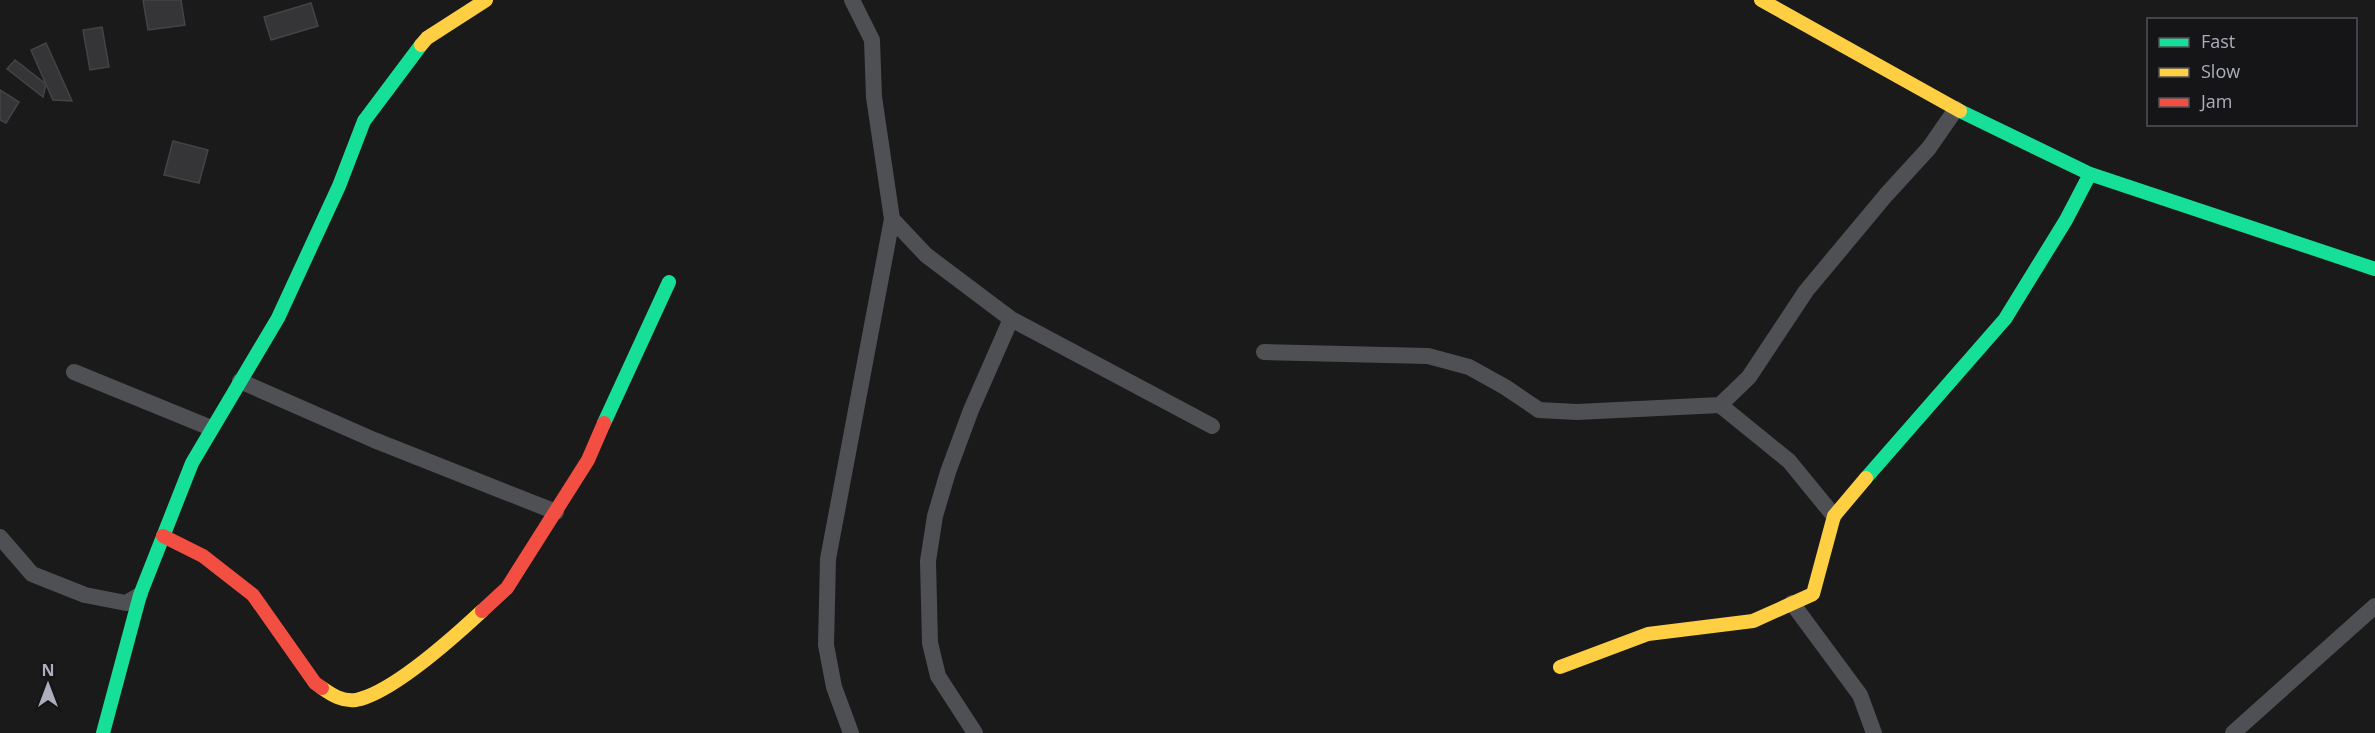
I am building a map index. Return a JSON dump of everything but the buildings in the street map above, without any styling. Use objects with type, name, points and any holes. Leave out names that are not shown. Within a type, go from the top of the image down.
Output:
[{"type":"street","points":[[103,733],[140,595],[192,463],[210,428],[278,318],[339,186],[364,121],[427,38],[486,0]]},
{"type":"street","points":[[851,733],[834,687],[826,645],[828,559],[892,219],[874,97],[872,40],[852,0]]},
{"type":"street","points":[[1761,0],[1956,109],[2090,174],[2375,269]]},
{"type":"street","points":[[1264,352],[1428,356],[1469,366],[1539,410],[1576,412],[1720,405],[1749,377],[1806,291],[1886,195],[1929,148],[1956,109]]},
{"type":"street","points":[[1560,667],[1648,634],[1753,621],[1813,594],[1834,516],[2005,319],[2066,220],[2090,174]]},
{"type":"street","points":[[892,219],[926,255],[1011,319],[1212,426]]},
{"type":"street","points":[[163,536],[203,556],[253,595],[315,683],[334,697],[355,700],[387,688],[456,635],[507,588],[588,460],[624,376],[669,282]]},
{"type":"street","points":[[975,733],[938,676],[930,643],[928,561],[935,516],[948,472],[971,410],[1011,319]]},
{"type":"street","points":[[75,372],[210,428]]},
{"type":"street","points":[[240,381],[374,440],[556,512]]},
{"type":"street","points":[[1720,405],[1789,461],[1834,516]]},
{"type":"street","points":[[0,537],[32,574],[86,595],[126,603],[140,595]]},
{"type":"street","points":[[1792,603],[1860,695],[1874,733]]},
{"type":"street","points":[[2233,733],[2375,606]]},
{"type":"traffic: fast","points":[[103,733],[140,595],[192,463],[278,318],[339,186],[364,121],[421,45]]},
{"type":"traffic: fast","points":[[1960,111],[2090,174],[2375,269]]},
{"type":"traffic: fast","points":[[1866,478],[2005,319],[2066,220],[2090,174]]},
{"type":"traffic: fast","points":[[604,423],[669,282]]},
{"type":"traffic: slow","points":[[421,45],[427,38],[486,0]]},
{"type":"traffic: slow","points":[[1761,0],[1960,111]]},
{"type":"traffic: slow","points":[[1560,667],[1648,634],[1753,621],[1813,594],[1834,516],[1866,478]]},
{"type":"traffic: slow","points":[[322,688],[347,700],[356,700],[371,695],[422,663],[482,611]]},
{"type":"traffic: jam","points":[[482,611],[507,588],[588,460],[604,423]]},
{"type":"traffic: jam","points":[[163,536],[203,556],[253,595],[315,683],[322,688]]}]
